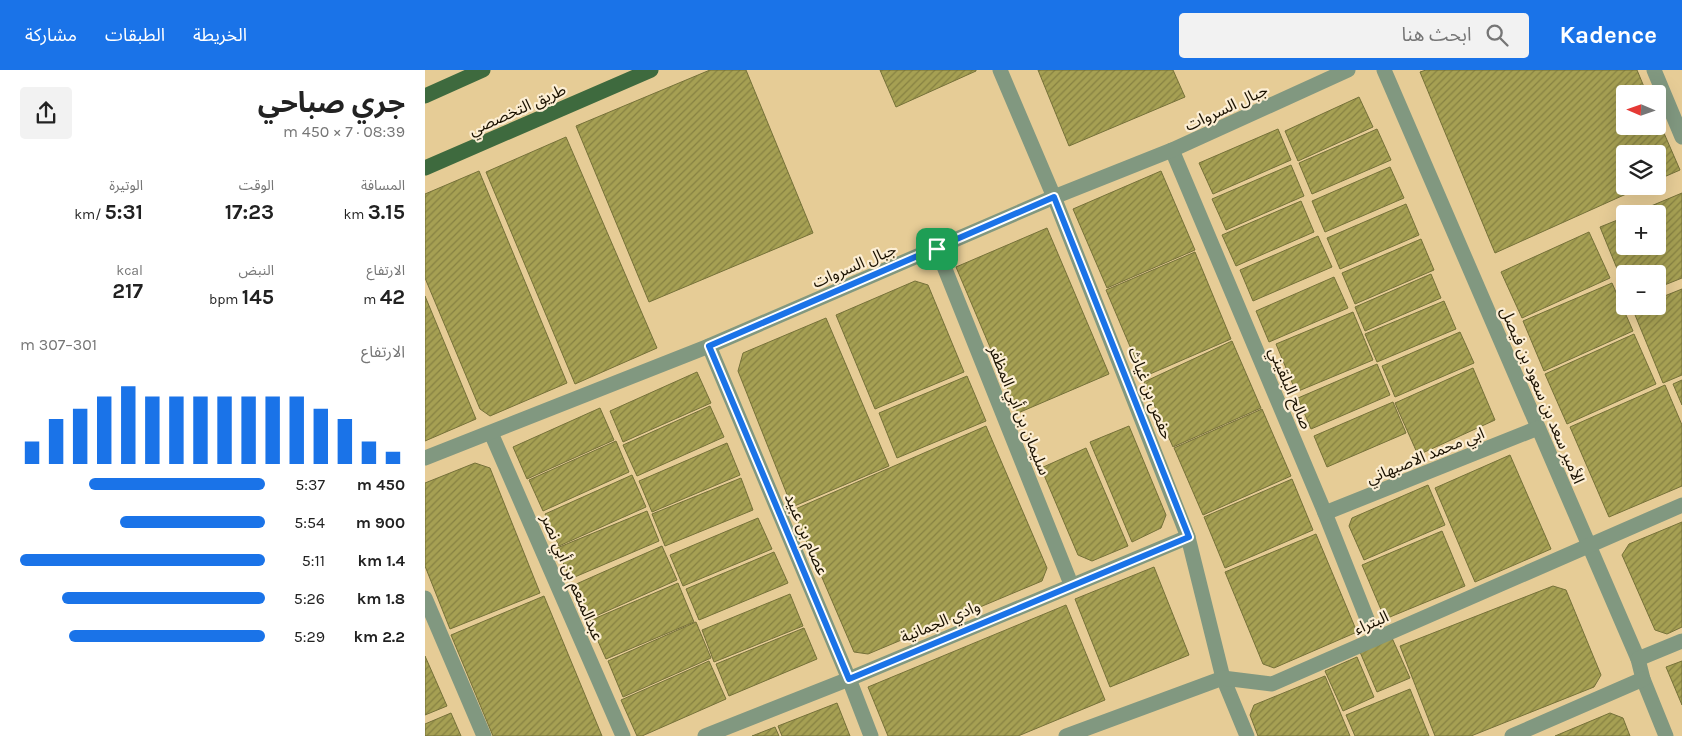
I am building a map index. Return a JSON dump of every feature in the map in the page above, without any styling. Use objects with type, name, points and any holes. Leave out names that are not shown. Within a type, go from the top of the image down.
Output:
[{"type":"main road","points":[[425,96],[483,70]]},
{"type":"main road","name":"طريق التخصصي","points":[[425,168],[651,70]]},
{"type":"street","name":"حفص بن غياث","points":[[1000,70],[1054,197],[1189,537],[1223,678],[1247,736]]},
{"type":"street","name":"جبال السروات","points":[[425,458],[709,346],[1054,197],[1173,150],[1348,70]]},
{"type":"street","name":"الأمير سعد بن سعود بن فيصل","points":[[1384,70],[1638,659],[1643,679],[1666,736]]},
{"type":"street","points":[[1655,70],[1682,137]]},
{"type":"street","name":"صالح البلقيني","points":[[1173,150],[1325,513],[1375,639]]},
{"type":"street","name":"سليمان بن أبي المظفر","points":[[937,249],[1071,584]]},
{"type":"street","name":"عصام بن عبيد","points":[[709,346],[849,679],[871,736]]},
{"type":"street","name":"ابي محمد الاصبهاني","points":[[1325,513],[1537,428]]},
{"type":"street","name":"عبدالمنعم بن أبي نصر","points":[[491,433],[623,736]]},
{"type":"street","name":"البتراء","points":[[1066,736],[1098,730],[1223,678],[1272,684],[1682,505]]},
{"type":"street","name":"وادي الجمانية","points":[[705,736],[849,679],[1071,584],[1189,537]]},
{"type":"street","points":[[425,598],[484,736]]},
{"type":"street","points":[[1638,659],[1682,641]]},
{"type":"street","points":[[1512,736],[1643,679]]},
{"type":"building","points":[[710,70],[746,70],[813,233],[649,302],[576,126]]},
{"type":"building","points":[[880,70],[976,70],[976,71],[896,107]]},
{"type":"building","points":[[1038,70],[1173,70],[1185,97],[1069,146]]},
{"type":"building","points":[[1426,70],[1637,70],[1643,85],[1616,85],[1616,135],[1665,135],[1680,170],[1666,176],[1666,145],[1616,145],[1616,195],[1624,195],[1495,253],[1420,72]]},
{"type":"building","points":[[1359,97],[1373,127],[1298,161],[1285,131]]},
{"type":"building","points":[[1278,129],[1291,160],[1213,194],[1199,163]]},
{"type":"building","points":[[1377,129],[1391,160],[1312,194],[1299,163]]},
{"type":"building","points":[[566,137],[657,348],[575,384],[486,172]]},
{"type":"building","points":[[1291,165],[1304,196],[1226,230],[1212,199]]},
{"type":"building","points":[[1390,167],[1404,198],[1325,232],[1312,201]]},
{"type":"building","points":[[479,171],[567,383],[490,416],[480,409],[425,278],[425,194]]},
{"type":"building","points":[[1161,171],[1195,250],[1107,288],[1073,209]]},
{"type":"building","points":[[1682,193],[1682,278],[1666,284],[1666,265],[1616,266],[1600,227],[1616,221],[1616,255],[1666,255],[1666,205],[1653,205]]},
{"type":"building","points":[[1301,201],[1314,232],[1236,266],[1222,235]]},
{"type":"building","points":[[1406,204],[1419,235],[1340,269],[1327,238]]},
{"type":"building","points":[[1047,228],[1109,374],[1018,413],[956,267]]},
{"type":"building","points":[[1589,232],[1610,278],[1522,318],[1501,272]]},
{"type":"building","points":[[1318,236],[1332,267],[1253,301],[1240,270]]},
{"type":"building","points":[[1421,239],[1434,270],[1355,304],[1342,273]]},
{"type":"building","points":[[1195,252],[1231,339],[1143,377],[1106,290]]},
{"type":"building","points":[[1431,274],[1441,298],[1365,331],[1355,307]]},
{"type":"building","points":[[1334,277],[1348,308],[1269,342],[1256,311]]},
{"type":"building","points":[[915,281],[928,285],[964,372],[875,409],[836,315]]},
{"type":"building","points":[[1612,283],[1616,292],[1616,315],[1626,315],[1633,331],[1544,371],[1523,321]]},
{"type":"building","points":[[1682,289],[1682,375],[1663,383],[1635,315],[1666,315],[1666,295]]},
{"type":"building","points":[[425,296],[476,419],[425,441]]},
{"type":"building","points":[[1444,301],[1456,329],[1377,362],[1365,334]]},
{"type":"building","points":[[1353,312],[1373,360],[1296,392],[1276,344]]},
{"type":"building","points":[[826,318],[889,466],[792,507],[738,371],[743,353]]},
{"type":"building","points":[[1460,332],[1474,363],[1395,397],[1382,366]]},
{"type":"building","points":[[1634,334],[1656,384],[1567,424],[1545,374]]},
{"type":"building","points":[[1232,341],[1261,408],[1173,447],[1144,382]]},
{"type":"building","points":[[1377,364],[1390,395],[1311,429],[1298,398]]},
{"type":"building","points":[[1473,368],[1495,420],[1418,455],[1395,403]]},
{"type":"building","points":[[697,372],[711,403],[623,442],[610,411]]},
{"type":"building","points":[[967,376],[986,421],[897,458],[879,413]]},
{"type":"building","points":[[1682,380],[1682,405],[1673,384]]},
{"type":"building","points":[[1665,385],[1682,425],[1682,486],[1609,517],[1570,427]]},
{"type":"building","points":[[1393,402],[1406,433],[1327,467],[1314,436]]},
{"type":"building","points":[[710,406],[724,437],[637,476],[623,445]]},
{"type":"building","points":[[600,408],[614,440],[527,479],[513,447]]},
{"type":"building","points":[[1262,409],[1291,476],[1203,515],[1174,448]]},
{"type":"building","points":[[986,426],[1047,568],[1042,581],[868,654],[854,652],[793,510]]},
{"type":"building","points":[[1129,426],[1166,515],[1161,528],[1132,542],[1090,442]]},
{"type":"building","points":[[616,441],[629,472],[543,511],[529,480]]},
{"type":"building","points":[[727,443],[740,475],[652,512],[639,481]]},
{"type":"building","points":[[1086,448],[1128,546],[1092,561],[1078,555],[1041,468]]},
{"type":"building","points":[[1510,455],[1551,549],[1475,582],[1435,488]]},
{"type":"building","points":[[475,463],[490,468],[540,593],[450,629],[425,566],[425,483]]},
{"type":"building","points":[[632,475],[646,507],[559,546],[545,514]]},
{"type":"building","points":[[741,478],[753,510],[665,546],[652,514]]},
{"type":"building","points":[[1292,479],[1313,530],[1225,568],[1204,517]]},
{"type":"building","points":[[1428,485],[1445,525],[1364,560],[1349,526],[1352,518]]},
{"type":"building","points":[[647,511],[659,541],[570,579],[557,548]]},
{"type":"building","points":[[758,518],[772,549],[683,586],[670,555]]},
{"type":"building","points":[[1682,522],[1682,627],[1667,634],[1655,630],[1622,555],[1629,544]]},
{"type":"building","points":[[1442,531],[1465,586],[1385,619],[1362,565]]},
{"type":"building","points":[[1316,534],[1357,632],[1274,668],[1263,664],[1225,572]]},
{"type":"building","points":[[662,546],[677,580],[589,619],[574,585]]},
{"type":"building","points":[[774,552],[788,583],[699,620],[686,589]]},
{"type":"building","points":[[1154,567],[1189,655],[1110,687],[1075,599]]},
{"type":"building","points":[[678,583],[694,622],[606,659],[589,621]]},
{"type":"building","points":[[1553,586],[1566,590],[1601,675],[1594,687],[1471,736],[1435,736],[1400,646]]},
{"type":"building","points":[[790,594],[803,626],[714,662],[702,630]]},
{"type":"building","points":[[544,596],[602,736],[493,736],[451,635]]},
{"type":"building","points":[[1066,605],[1105,700],[1018,736],[888,736],[868,687]]},
{"type":"building","points":[[696,622],[711,658],[623,697],[608,661]]},
{"type":"building","points":[[804,628],[817,659],[729,696],[716,664]]},
{"type":"building","points":[[1392,638],[1410,678],[1377,692],[1360,652]]},
{"type":"building","points":[[425,656],[447,706],[425,715]]},
{"type":"building","points":[[1357,657],[1374,697],[1343,711],[1325,671]]},
{"type":"building","points":[[709,661],[726,699],[642,736],[637,736],[621,700]]},
{"type":"building","points":[[1682,661],[1682,705],[1666,667]]},
{"type":"building","points":[[1325,676],[1350,736],[1258,736],[1250,715],[1254,705]]},
{"type":"building","points":[[1410,689],[1429,736],[1355,736],[1346,715]]},
{"type":"building","points":[[837,703],[850,736],[782,736],[778,726]]},
{"type":"building","points":[[451,713],[461,736],[425,736],[425,724]]},
{"type":"building","points":[[1610,713],[1623,718],[1630,736],[1555,736]]},
{"type":"building","points":[[775,727],[779,736],[752,736]]},
{"type":"route","points":[[1054,197],[1189,537],[1071,584],[849,679],[709,346],[937,249],[1054,197]]}]
